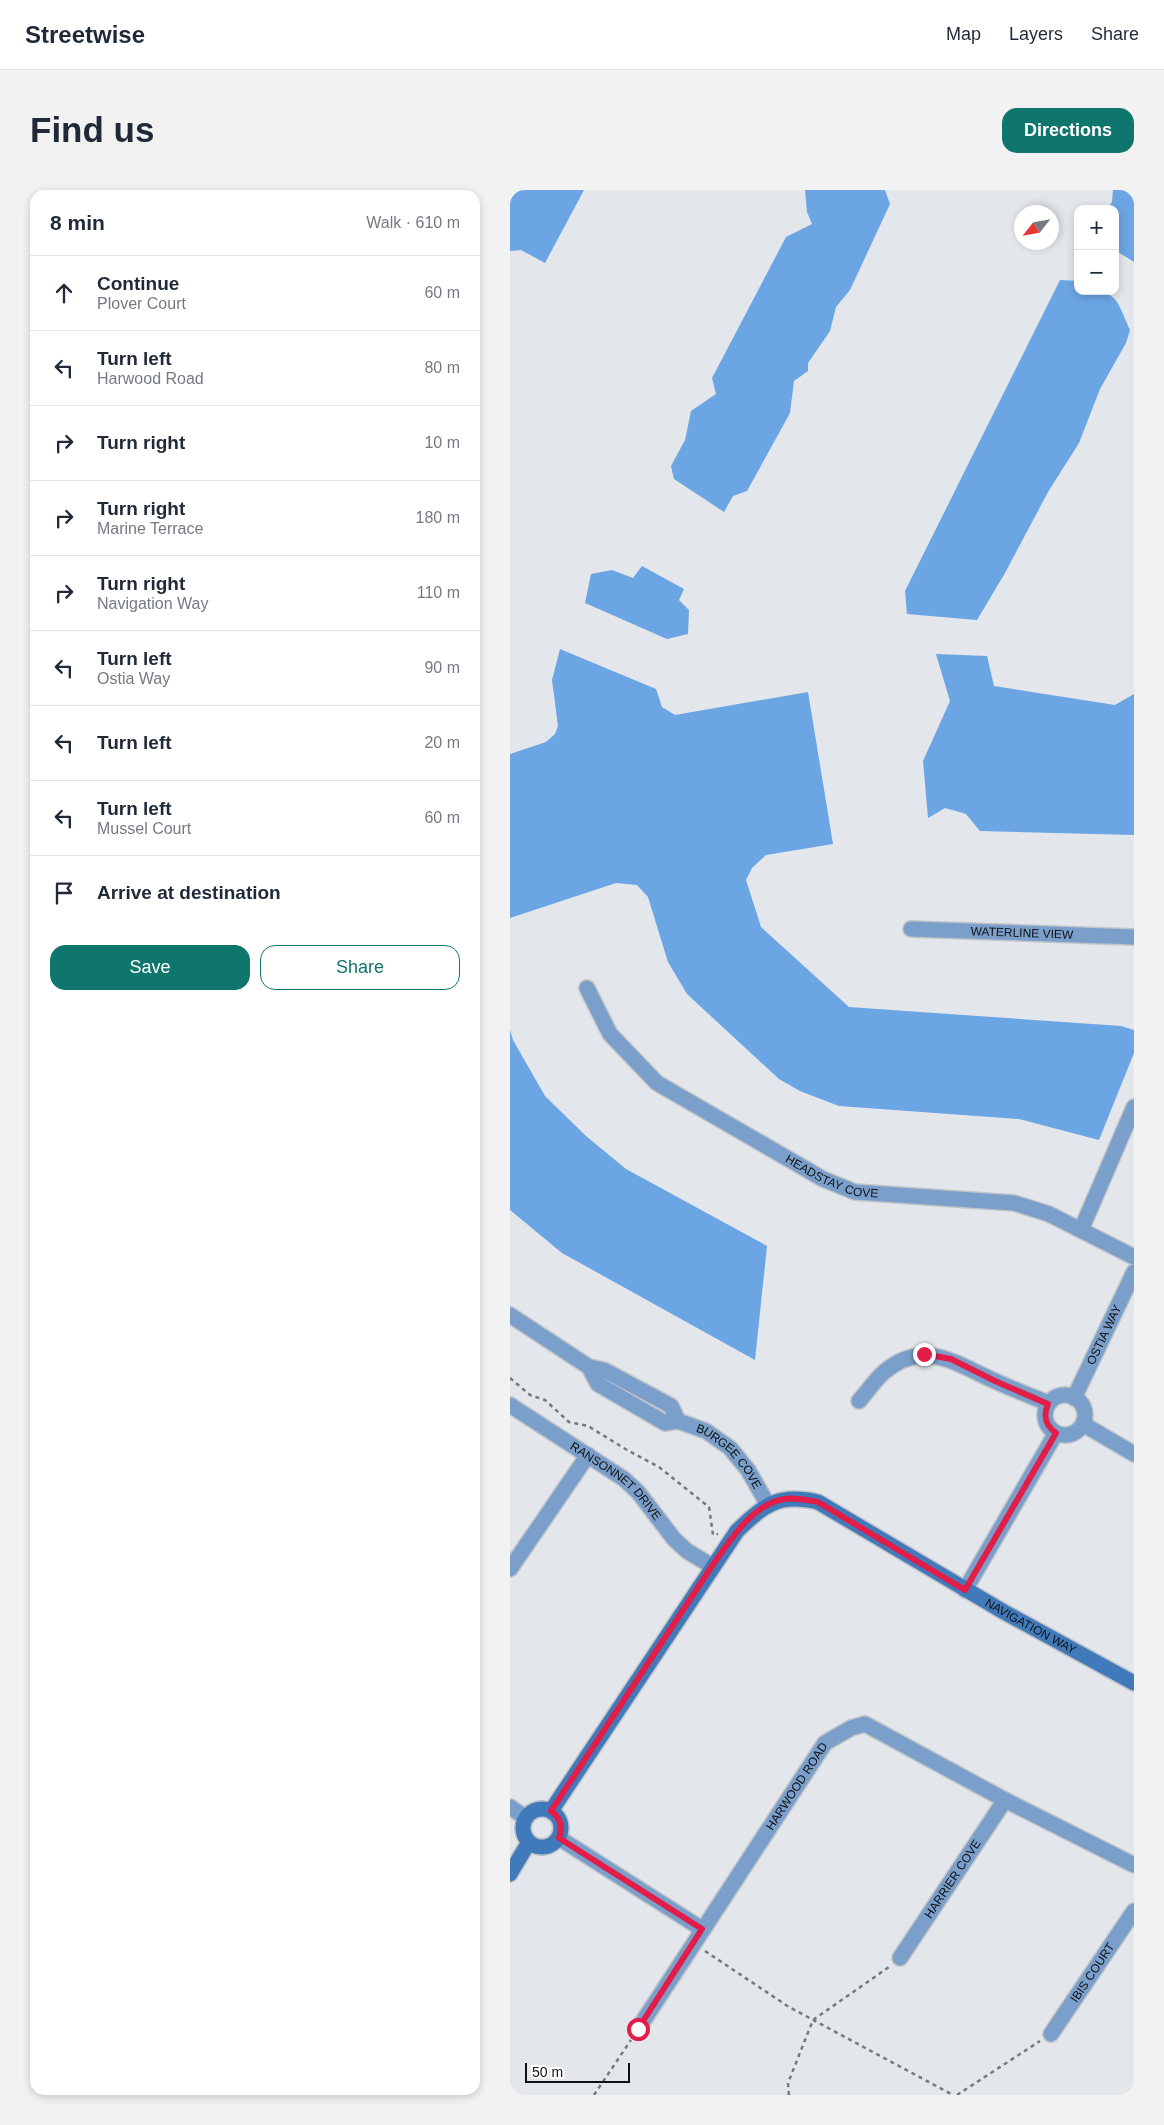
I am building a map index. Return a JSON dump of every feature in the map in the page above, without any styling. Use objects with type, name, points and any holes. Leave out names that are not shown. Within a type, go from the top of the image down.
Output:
[{"type":"street","name":"WATERLINE VIEW","points":[[911,929],[1134,937]]},
{"type":"street","name":"HEADSTAY COVE","points":[[587,988],[610,1034],[657,1083],[823,1179],[855,1192],[1014,1203],[1049,1214],[1134,1257]]},
{"type":"street","points":[[1081,1230],[1134,1107]]},
{"type":"street","name":"OSTIA WAY","points":[[1074,1398],[1134,1272]]},
{"type":"street","name":"BURGEE COVE","points":[[510,1315],[589,1367],[604,1370],[671,1406],[678,1421],[706,1431],[730,1448],[748,1470],[768,1505]]},
{"type":"street","points":[[859,1401],[884,1372],[904,1360],[924,1354],[951,1359],[1048,1404]]},
{"type":"street","points":[[1060,1396],[1074,1398],[1080,1402],[1085,1412],[1083,1424],[1078,1431],[1070,1435],[1056,1433],[1050,1429],[1045,1417],[1048,1404],[1060,1396]]},
{"type":"street","name":"RANSONNET DRIVE","points":[[510,1405],[588,1455],[638,1492],[674,1539],[687,1551],[712,1566]]},
{"type":"street","points":[[1083,1424],[1134,1454]]},
{"type":"street","points":[[965,1590],[1056,1433]]},
{"type":"street","points":[[510,1569],[588,1455]]},
{"type":"street","name":"NAVIGATION WAY","points":[[768,1505],[783,1499],[802,1498],[818,1502],[965,1590],[1134,1682]]},
{"type":"street","points":[[551,1811],[712,1566],[737,1531],[754,1514],[768,1505]]},
{"type":"street","name":"HARWOOD ROAD","points":[[638,2029],[825,1743],[851,1728],[865,1724],[1005,1800],[1134,1865]]},
{"type":"street","name":"HARRIER COVE","points":[[900,1958],[1005,1800]]},
{"type":"street","points":[[510,1807],[526,1818]]},
{"type":"street","points":[[540,1809],[551,1811],[560,1820],[561,1832],[559,1838],[548,1846],[542,1847],[529,1842],[524,1830],[526,1818],[540,1809]]},
{"type":"street","points":[[559,1838],[702,1929]]},
{"type":"street","points":[[510,1874],[529,1842]]},
{"type":"street","name":"IBIS COURT","points":[[1051,2034],[1134,1911]]},
{"type":"path","points":[[510,1378],[530,1395],[546,1400],[569,1422],[588,1426],[627,1450],[660,1467],[709,1507],[713,1535],[737,1531]]},
{"type":"path","points":[[694,1943],[789,2007],[953,2095]]},
{"type":"path","points":[[789,2095],[788,2083],[813,2020],[900,1958]]},
{"type":"path","points":[[594,2095],[638,2029]]},
{"type":"path","points":[[957,2095],[1051,2034]]},
{"type":"water","points":[[510,190],[584,190],[545,263],[521,250],[510,251]]},
{"type":"water","points":[[805,190],[885,190],[890,204],[850,290],[836,307],[830,331],[808,363],[808,371],[794,381],[790,413],[747,491],[733,496],[724,512],[674,479],[671,466],[685,440],[691,411],[716,394],[712,378],[786,237],[812,224],[807,212]]},
{"type":"water","points":[[1113,190],[1134,190],[1134,262],[1119,253],[1119,205],[1110,205]]},
{"type":"water","points":[[1060,280],[1074,281],[1074,295],[1110,295],[1113,297],[1121,309],[1130,330],[1126,343],[1100,389],[1079,443],[1048,492],[1005,573],[977,620],[907,614],[905,591]]},
{"type":"water","points":[[642,566],[684,589],[679,600],[689,610],[688,634],[667,639],[585,603],[591,574],[612,570],[633,578]]},
{"type":"water","points":[[560,649],[656,689],[662,707],[675,715],[808,692],[833,844],[766,855],[752,868],[746,880],[761,927],[849,1007],[1121,1026],[1134,1030],[1134,1053],[1099,1140],[1019,1119],[839,1106],[800,1091],[779,1079],[687,994],[668,962],[648,897],[637,885],[616,883],[510,918],[510,754],[546,742],[555,734],[558,726],[552,680]]},
{"type":"water","points":[[936,654],[987,656],[994,686],[1115,705],[1134,694],[1134,835],[980,831],[966,814],[945,808],[928,818],[923,761],[950,701]]},
{"type":"water","points":[[510,1030],[513,1040],[545,1096],[586,1136],[626,1169],[767,1246],[755,1360],[562,1253],[510,1210]]},
{"type":"route","points":[[638,2029],[702,1929],[559,1838],[561,1832],[560,1820],[551,1811],[712,1566],[737,1531],[754,1514],[768,1505],[783,1499],[802,1498],[818,1502],[965,1590],[1056,1433],[1046,1423],[1045,1417],[1048,1404],[951,1359],[924,1354]]}]
